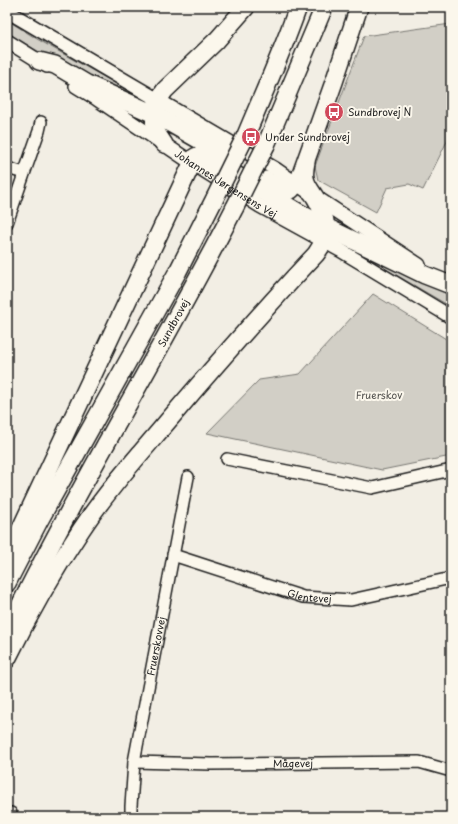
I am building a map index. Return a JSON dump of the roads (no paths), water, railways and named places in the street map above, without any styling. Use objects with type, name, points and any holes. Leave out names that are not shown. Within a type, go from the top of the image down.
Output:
[{"type":"main road","points":[[164,144],[157,132],[154,121],[157,107],[165,90],[217,40],[246,7]]},
{"type":"main road","points":[[7,583],[39,521],[178,271],[215,198],[246,134],[272,74],[298,7]]},
{"type":"main road","name":"Sundbrovej","points":[[7,632],[67,515],[197,281],[235,208],[266,144],[324,7]]},
{"type":"main road","points":[[39,61],[55,65],[87,84],[157,107],[217,149],[276,187],[287,191],[291,190],[297,184],[306,162],[359,7]]},
{"type":"main road","points":[[7,558],[195,157],[200,155],[206,157],[298,212],[325,234],[424,276],[450,285]]},
{"type":"main road","points":[[7,659],[47,584],[81,529],[106,495],[202,380],[322,247],[325,234],[325,219],[323,212],[307,186],[304,177],[306,162]]},
{"type":"street","points":[[7,11],[157,107]]},
{"type":"street","name":"Johannes Jørgensens Vej","points":[[7,41],[192,163]]},
{"type":"street","points":[[7,223],[41,122]]},
{"type":"street","points":[[7,168],[24,173]]},
{"type":"street","points":[[297,184],[450,285]]},
{"type":"street","points":[[325,234],[340,250],[451,317]]},
{"type":"street","points":[[227,459],[372,488],[451,470]]},
{"type":"street","name":"Fruerskovvej","points":[[131,817],[134,762],[188,477]]},
{"type":"street","name":"Glentevej","points":[[173,555],[303,597],[351,600],[451,578]]},
{"type":"street","name":"Mågevej","points":[[134,762],[211,764],[419,762],[451,771]]},
{"type":"place","name":"Sundbrovej N","points":[[334,112]]},
{"type":"place","name":"Under Sundbrovej","points":[[251,137]]},
{"type":"park label","name":"Fruerskov","points":[[379,395]]}]
